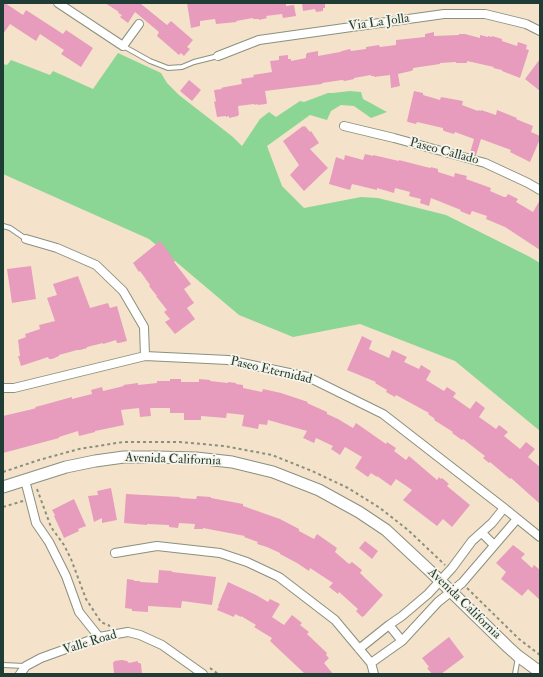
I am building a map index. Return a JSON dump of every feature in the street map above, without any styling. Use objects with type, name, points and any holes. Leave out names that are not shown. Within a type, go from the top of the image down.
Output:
[{"type":"street","points":[[58,3],[123,46],[139,24]]},
{"type":"street","name":"Via La Jolla","points":[[218,56],[260,40],[444,14],[485,14],[526,24],[540,31]]},
{"type":"street","name":"Paseo Callado","points":[[344,126],[485,163],[540,190]]},
{"type":"street","points":[[26,239],[57,248],[96,265],[123,291],[144,327],[145,356]]},
{"type":"street","name":"Paseo Eternidad","points":[[3,388],[14,388],[145,356],[228,360],[308,377],[383,414],[540,537]]},
{"type":"street","name":"Avenida California","points":[[3,487],[66,467],[95,461],[124,458],[196,458],[232,462],[273,472],[319,490],[359,512],[386,530],[518,656],[540,672]]},
{"type":"street","points":[[29,479],[30,499],[36,523],[50,542],[66,576],[79,612],[99,637]]},
{"type":"street","points":[[358,649],[408,612],[428,594],[450,570],[472,541],[482,533],[504,508]]},
{"type":"street","points":[[371,663],[402,641],[438,602],[462,583],[517,519]]},
{"type":"street","points":[[482,533],[494,545]]},
{"type":"street","points":[[115,553],[157,546],[220,553],[247,562],[279,577],[335,620],[371,663],[374,674]]},
{"type":"street","points":[[389,625],[402,641]]},
{"type":"street","name":"Valle Road","points":[[20,674],[26,666],[41,658],[99,637],[128,632],[162,645],[203,674]]},
{"type":"lane","points":[[123,46],[150,61],[168,68],[182,67],[194,62],[218,56]]},
{"type":"lane","points":[[3,226],[10,228],[26,239]]},
{"type":"lane","points":[[515,674],[518,656]]},
{"type":"lane","points":[[3,665],[26,666]]},
{"type":"path","points":[[3,472],[78,449],[123,442],[180,442],[224,446],[272,455],[312,471],[348,488],[380,508],[408,530],[450,570]]},
{"type":"path","points":[[29,479],[51,527],[64,545],[86,599],[101,622],[113,627]]},
{"type":"path","points":[[3,507],[30,499]]},
{"type":"path","points":[[462,583],[519,639],[540,655]]},
{"type":"path","points":[[207,665],[218,674]]},
{"type":"green space","points":[[118,53],[161,73],[167,83],[179,95],[233,137],[242,146],[260,119],[269,112],[276,117],[300,101],[304,102],[328,93],[350,91],[361,92],[363,99],[387,112],[371,118],[354,106],[341,105],[331,111],[327,120],[310,115],[267,146],[282,186],[304,208],[361,197],[378,198],[446,215],[540,263],[540,431],[455,361],[360,324],[293,337],[239,315],[149,239],[3,174],[3,64],[7,65],[11,60],[50,75],[53,71],[93,89]]},
{"type":"building","points":[[3,3],[23,15],[26,10],[63,34],[66,30],[93,48],[81,67],[61,54],[64,50],[40,34],[36,41],[10,24],[3,34]]},
{"type":"building","points":[[105,3],[141,3],[167,25],[171,21],[193,40],[187,47],[190,49],[184,56],[181,53],[179,55],[157,36],[159,32],[135,12],[128,23],[120,17],[122,15],[118,13],[119,12]]},
{"type":"building","points":[[187,3],[286,3],[286,6],[294,5],[296,16],[283,18],[282,14],[266,16],[267,18],[259,20],[253,18],[236,21],[237,22],[216,24],[215,19],[200,21],[200,26],[191,28]]},
{"type":"building","points":[[302,3],[325,3],[325,8],[323,8],[323,11],[316,12],[315,9],[303,11]]},
{"type":"building","points":[[434,32],[434,36],[465,34],[480,38],[480,35],[488,37],[492,36],[517,46],[518,42],[527,45],[526,49],[529,50],[520,78],[502,70],[493,68],[494,67],[467,61],[467,63],[440,63],[413,68],[411,71],[398,74],[400,86],[391,88],[390,75],[374,77],[371,75],[345,81],[342,80],[265,91],[266,104],[238,106],[238,116],[229,118],[229,116],[217,117],[214,101],[216,102],[214,90],[242,84],[241,79],[254,77],[253,75],[272,72],[270,61],[279,60],[279,56],[288,55],[288,59],[291,59],[291,61],[306,58],[307,53],[318,51],[318,56],[350,49],[351,51],[379,45],[380,47],[396,45],[396,40],[425,37],[425,34]]},
{"type":"building","points":[[540,59],[540,91],[525,79]]},
{"type":"building","points":[[189,80],[201,90],[192,101],[180,91]]},
{"type":"building","points":[[414,91],[440,100],[441,97],[463,101],[462,105],[478,111],[481,110],[496,115],[497,110],[533,126],[531,132],[540,136],[540,139],[530,162],[510,152],[511,150],[481,139],[476,155],[470,153],[474,139],[455,132],[454,134],[444,131],[443,128],[417,122],[416,124],[408,122]]},
{"type":"building","points":[[305,126],[310,132],[311,131],[319,143],[310,149],[328,168],[304,191],[290,175],[299,165],[283,141]]},
{"type":"building","points":[[365,154],[431,167],[438,169],[438,172],[454,177],[455,173],[467,176],[466,179],[491,188],[490,191],[504,197],[508,194],[518,199],[516,202],[533,212],[540,200],[540,250],[505,227],[486,219],[487,216],[472,211],[470,215],[431,198],[429,206],[420,203],[421,199],[409,196],[410,192],[395,188],[394,193],[377,188],[377,190],[352,184],[350,190],[329,184],[336,157],[344,160],[345,155],[363,160]]},
{"type":"building","points":[[160,241],[191,284],[184,289],[194,303],[187,308],[195,319],[175,334],[165,322],[170,319],[164,312],[167,310],[133,263]]},
{"type":"building","points":[[31,266],[36,299],[12,303],[7,269]]},
{"type":"building","points":[[78,276],[90,308],[108,303],[110,308],[117,306],[127,341],[117,343],[116,340],[103,343],[59,355],[52,359],[49,359],[48,357],[21,366],[18,356],[20,356],[18,340],[26,337],[25,334],[40,329],[39,325],[55,321],[47,298],[57,295],[53,284]]},
{"type":"building","points":[[362,336],[372,341],[369,349],[389,358],[392,350],[407,357],[404,362],[419,369],[421,365],[431,371],[426,380],[444,391],[447,387],[456,393],[453,397],[470,409],[476,401],[485,408],[479,417],[496,429],[499,425],[508,432],[504,436],[520,449],[526,442],[535,449],[528,457],[540,467],[540,504],[511,478],[510,479],[483,458],[485,456],[463,439],[462,440],[452,433],[453,432],[434,420],[435,419],[428,414],[429,413],[396,395],[395,397],[386,392],[387,390],[375,383],[376,382],[347,370]]},
{"type":"building","points":[[170,379],[181,379],[181,382],[199,382],[199,379],[236,383],[243,385],[243,388],[262,392],[263,389],[308,402],[307,403],[327,412],[327,414],[353,428],[356,423],[386,444],[387,442],[396,448],[394,451],[406,460],[409,456],[437,480],[439,477],[441,479],[442,478],[449,484],[447,486],[470,505],[452,527],[443,519],[437,526],[403,500],[412,490],[396,479],[391,486],[371,473],[368,477],[355,468],[362,457],[345,447],[340,455],[331,449],[333,446],[316,438],[314,443],[303,438],[307,431],[268,420],[267,425],[259,424],[258,429],[242,426],[244,415],[227,413],[226,418],[201,416],[201,420],[184,420],[184,413],[170,413],[170,408],[150,408],[151,416],[140,417],[139,408],[121,410],[124,425],[79,436],[78,431],[59,438],[3,453],[3,416],[33,409],[36,408],[35,407],[72,397],[72,399],[92,394],[91,390],[102,387],[103,391],[124,386],[123,385],[157,383],[157,381],[170,381]]},
{"type":"building","points":[[111,488],[117,520],[102,523],[102,518],[94,522],[88,496],[98,495],[97,491]]},
{"type":"building","points":[[126,494],[196,499],[197,496],[211,497],[243,504],[243,506],[280,519],[314,539],[317,534],[337,548],[335,552],[349,564],[352,562],[362,570],[360,573],[383,595],[362,617],[356,611],[358,609],[339,592],[338,594],[329,587],[333,583],[310,568],[309,571],[280,553],[257,544],[258,542],[244,537],[245,536],[203,528],[194,529],[195,524],[179,523],[178,528],[169,527],[169,525],[124,523]]},
{"type":"building","points":[[74,499],[86,526],[64,538],[52,510]]},
{"type":"building","points":[[365,541],[378,551],[372,559],[359,548]]},
{"type":"building","points":[[513,545],[525,554],[521,558],[532,568],[534,565],[540,570],[540,600],[528,589],[522,596],[501,579],[506,572],[496,563]]},
{"type":"building","points":[[159,570],[216,577],[212,605],[182,601],[181,608],[148,606],[148,612],[132,611],[132,609],[125,608],[127,579],[140,582],[158,583]]},
{"type":"building","points":[[228,582],[268,602],[270,599],[280,604],[272,617],[284,625],[292,615],[302,623],[300,625],[309,632],[307,634],[327,653],[326,655],[329,658],[324,663],[333,674],[305,674],[270,641],[272,638],[254,627],[256,625],[241,616],[235,614],[234,617],[217,610]]},
{"type":"building","points":[[449,637],[464,657],[441,674],[432,674],[422,658]]},
{"type":"building","points":[[122,660],[129,663],[138,661],[138,663],[141,664],[142,674],[114,674],[113,662]]}]
